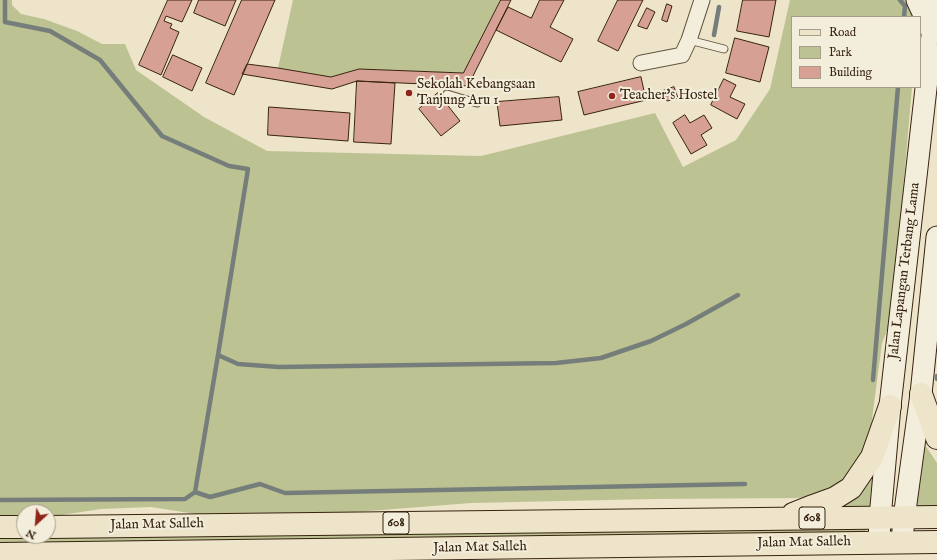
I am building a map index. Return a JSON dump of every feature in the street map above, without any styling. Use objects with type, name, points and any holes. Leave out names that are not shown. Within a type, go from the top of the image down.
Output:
[{"type":"main road","points":[[917,0],[933,34]]},
{"type":"main road","name":"Jalan Lapangan Terbang Lama","points":[[879,542],[890,406],[936,0]]},
{"type":"main road","name":"Jalan Lapangan Terbang Lama","points":[[902,542],[921,394],[937,237]]},
{"type":"main road","points":[[921,394],[937,438]]},
{"type":"main road","points":[[785,518],[835,498],[851,488],[872,457],[890,406]]},
{"type":"main road","name":"Jalan Mat Salleh","points":[[56,527],[937,517]]},
{"type":"main road","points":[[0,527],[16,527]]},
{"type":"main road","name":"Jalan Mat Salleh","points":[[0,554],[937,542]]},
{"type":"street","points":[[641,64],[682,55],[689,40],[702,0]]},
{"type":"lane","points":[[689,40],[724,49]]},
{"type":"lane","points":[[447,94],[477,103]]},
{"type":"green space","points":[[0,0],[12,0],[12,5],[21,14],[44,19],[77,31],[102,44],[125,44],[136,70],[204,117],[267,151],[481,156],[655,113],[683,167],[736,140],[770,89],[790,0],[911,0],[915,16],[791,16],[791,88],[912,88],[892,318],[882,343],[871,427],[865,452],[849,478],[824,493],[798,498],[653,499],[471,503],[356,512],[196,514],[151,507],[101,509],[56,516],[56,504],[16,504],[16,518],[0,518]]},
{"type":"green space","points":[[293,0],[501,0],[463,73],[359,69],[331,77],[278,68]]},
{"type":"green space","points":[[925,445],[937,463],[937,506],[916,506]]},
{"type":"green space","points":[[879,460],[871,507],[832,509]]},
{"type":"green space","points":[[867,526],[867,530],[863,532],[0,546],[0,537],[16,537],[16,544],[56,544],[56,536]]},
{"type":"building","points":[[168,0],[192,0],[182,22],[166,16],[164,21],[172,24],[170,28],[179,32],[161,75],[139,65]]},
{"type":"building","points":[[199,0],[236,0],[225,26],[194,13]]},
{"type":"building","points":[[242,0],[275,0],[234,95],[206,83]]},
{"type":"building","points":[[501,0],[511,0],[468,86],[357,81],[332,89],[242,74],[247,64],[331,77],[359,69],[463,73]]},
{"type":"building","points":[[540,0],[564,0],[550,27],[573,39],[561,62],[496,30],[508,7],[531,18]]},
{"type":"building","points":[[618,0],[643,0],[618,51],[598,41]]},
{"type":"building","points":[[743,0],[776,0],[769,37],[737,31]]},
{"type":"building","points":[[667,4],[672,6],[667,22],[662,20]]},
{"type":"building","points":[[647,8],[655,12],[647,29],[638,26]]},
{"type":"building","points":[[735,38],[769,47],[760,82],[726,73]]},
{"type":"building","points":[[173,55],[202,68],[192,91],[163,77]]},
{"type":"building","name":"Teacher's Hostel","points":[[641,77],[646,100],[584,115],[578,92]]},
{"type":"building","points":[[724,79],[736,85],[730,97],[745,104],[737,119],[711,105]]},
{"type":"building","points":[[357,81],[395,83],[391,144],[354,142]]},
{"type":"building","points":[[674,87],[678,98],[667,101],[663,91]]},
{"type":"building","points":[[438,93],[460,121],[441,136],[419,109]]},
{"type":"building","points":[[559,97],[562,120],[500,126],[497,102]]},
{"type":"building","points":[[269,107],[350,113],[348,141],[268,135]]},
{"type":"building","points":[[685,115],[690,123],[704,115],[712,128],[701,135],[707,145],[691,154],[673,123]]},
{"type":"waterway","points":[[5,0],[5,22],[50,31],[100,60],[162,136],[229,166],[248,169],[218,355],[238,364],[279,367],[556,363],[601,358],[651,341],[686,324],[738,295]]},
{"type":"waterway","points":[[900,0],[905,6],[904,16]]},
{"type":"waterway","points":[[714,35],[719,7]]},
{"type":"waterway","points":[[873,380],[898,88]]},
{"type":"waterway","points":[[0,500],[185,499],[195,492],[218,355]]},
{"type":"waterway","points":[[195,492],[210,497],[260,484],[285,493],[745,484]]},
{"type":"place","name":"Sekolah Kebangsaan Tanjung Aru 1","points":[[409,93]]},
{"type":"place","name":"Teacher's Hostel","points":[[612,96]]}]
